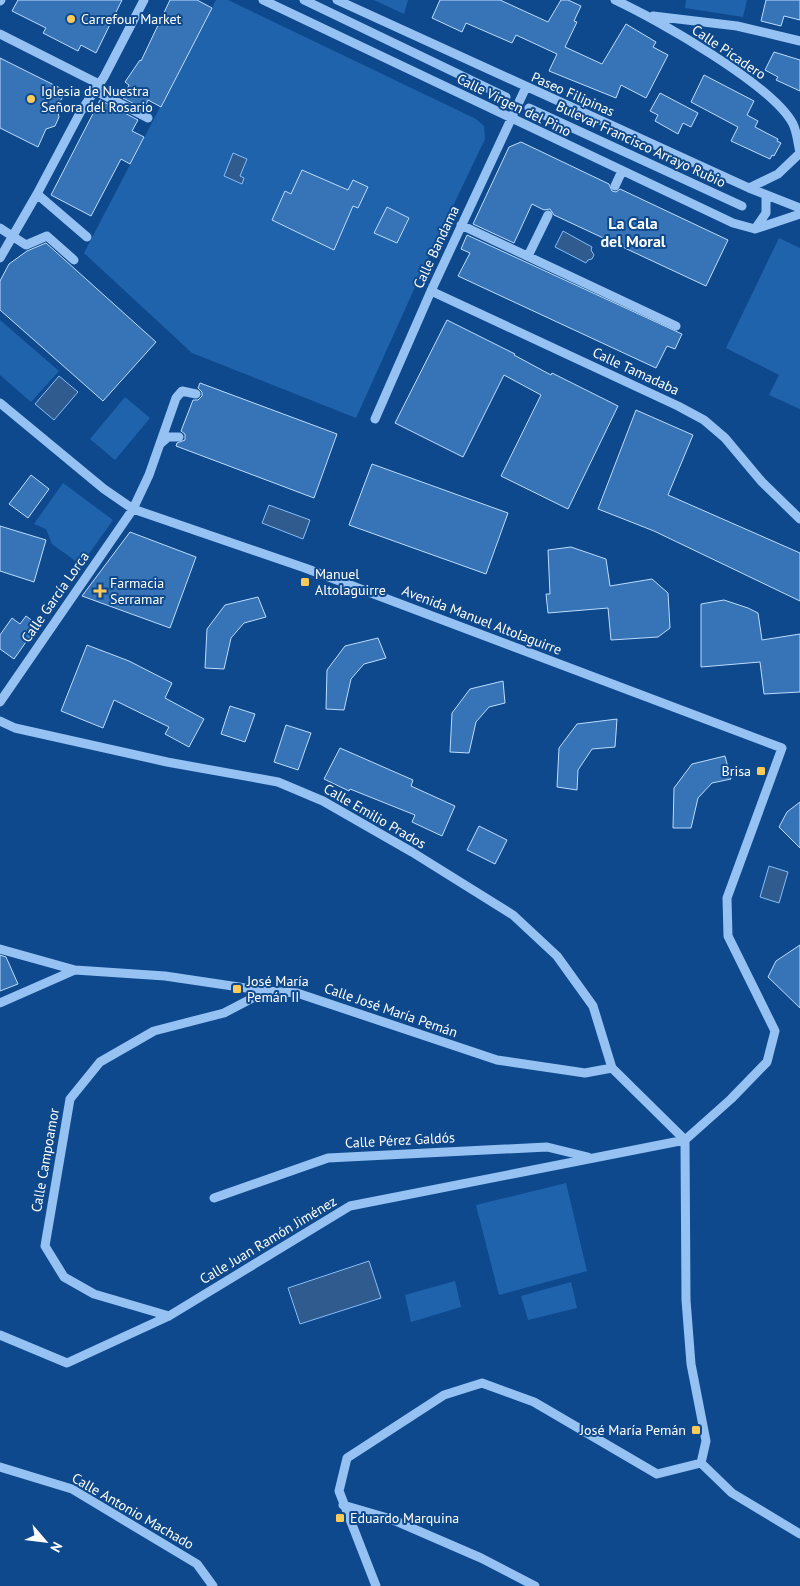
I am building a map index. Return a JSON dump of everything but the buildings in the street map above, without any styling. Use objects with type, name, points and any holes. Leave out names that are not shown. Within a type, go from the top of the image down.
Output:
[{"type":"street","points":[[0,258],[144,0]]},
{"type":"street","name":"Calle Virgen del Pino","points":[[263,0],[733,223],[755,229]]},
{"type":"street","points":[[304,0],[506,97]]},
{"type":"street","name":"Paseo Filipinas","points":[[337,0],[526,88],[749,188],[800,208]]},
{"type":"street","name":"Calle Picadero","points":[[615,0],[649,16],[773,99],[797,122],[800,153],[778,174],[749,188]]},
{"type":"street","points":[[649,16],[737,26],[800,41]]},
{"type":"street","points":[[0,34],[97,87],[148,118]]},
{"type":"street","name":"Calle Bandama","points":[[375,419],[461,225],[526,88]]},
{"type":"street","name":"Bulevar Francisco Arrayo Rubio","points":[[529,108],[742,206]]},
{"type":"street","points":[[614,186],[622,171]]},
{"type":"street","points":[[37,194],[87,237]]},
{"type":"street","points":[[755,229],[766,213],[766,195]]},
{"type":"street","points":[[755,229],[800,214]]},
{"type":"street","points":[[528,256],[548,215]]},
{"type":"street","points":[[461,225],[676,326]]},
{"type":"street","points":[[0,228],[26,244],[47,236],[74,260]]},
{"type":"street","name":"Calle Tamadaba","points":[[431,291],[678,406],[704,420],[725,438],[762,482],[800,519]]},
{"type":"street","name":"Calle García Lorca","points":[[0,702],[133,509],[160,444],[176,398],[182,392],[196,394]]},
{"type":"street","name":"Avenida Manuel Altolaguirre","points":[[0,404],[104,489],[133,509],[305,568],[782,748],[727,898],[728,936],[775,1030],[766,1062],[732,1099],[686,1140]]},
{"type":"street","points":[[160,444],[168,437],[179,437]]},
{"type":"street","name":"Calle Emilio Prados","points":[[0,721],[15,728],[138,756],[278,782],[324,801],[513,915],[557,956],[593,1006],[612,1068]]},
{"type":"street","name":"Calle José María Pemán","points":[[0,949],[75,970],[164,976],[266,991],[297,993],[497,1060],[585,1073],[612,1068]]},
{"type":"street","points":[[0,1003],[75,970]]},
{"type":"street","name":"Calle Campoamor","points":[[169,1316],[94,1294],[64,1276],[45,1246],[70,1099],[100,1062],[154,1031],[224,1013],[266,991]]},
{"type":"street","points":[[612,1068],[686,1140],[686,1300],[691,1364],[706,1441],[701,1462]]},
{"type":"street","name":"Calle Juan Ramón Jiménez","points":[[0,1335],[67,1363],[169,1316],[350,1206],[686,1140]]},
{"type":"street","name":"Calle Pérez Galdós","points":[[214,1198],[328,1158],[547,1147],[592,1158]]},
{"type":"street","points":[[376,1586],[339,1491],[347,1458],[444,1395],[482,1383],[534,1402],[656,1474],[701,1462]]},
{"type":"street","points":[[701,1462],[732,1493],[800,1534]]},
{"type":"street","name":"Calle Antonio Machado","points":[[0,1468],[72,1489],[197,1564],[214,1586]]},
{"type":"street","points":[[343,1505],[391,1519],[480,1558],[535,1586]]},
{"type":"shaded area","points":[[216,0],[228,0],[476,119],[484,126],[485,139],[429,256],[356,418],[192,353],[84,253]]},
{"type":"shaded area","points":[[374,0],[408,0],[404,14]]},
{"type":"shaded area","points":[[686,0],[747,0],[743,17],[685,8]]},
{"type":"shaded area","points":[[233,153],[247,159],[240,176],[244,178],[242,184],[224,176]]},
{"type":"shaded area","points":[[563,231],[592,247],[591,250],[594,255],[592,259],[586,263],[555,247]]},
{"type":"shaded area","points":[[779,238],[800,248],[800,409],[769,395],[779,375],[726,348]]},
{"type":"shaded area","points":[[0,320],[59,371],[31,402],[0,375]]},
{"type":"shaded area","points":[[59,376],[78,392],[54,420],[35,404]]},
{"type":"shaded area","points":[[125,397],[150,418],[115,460],[90,439]]},
{"type":"shaded area","points":[[63,483],[113,520],[81,565],[52,544],[46,529],[34,524]]},
{"type":"shaded area","points":[[269,505],[310,520],[303,539],[262,523]]},
{"type":"shaded area","points":[[769,866],[788,872],[779,903],[760,897]]},
{"type":"shaded area","points":[[566,1183],[587,1271],[499,1295],[476,1205]]},
{"type":"shaded area","points":[[369,1261],[381,1298],[300,1324],[288,1288]]},
{"type":"shaded area","points":[[455,1281],[461,1307],[411,1322],[405,1295]]},
{"type":"shaded area","points":[[571,1282],[577,1308],[528,1320],[521,1296]]},
{"type":"place","name":"Carrefour Market","points":[[71,19]]},
{"type":"place","name":"Iglesia de Nuestra Señora del Rosario","points":[[31,99]]},
{"type":"place","name":"Manuel Altolaguirre","points":[[305,582]]},
{"type":"place","name":"Farmacia Serramar","points":[[100,591]]},
{"type":"place","name":"Brisa","points":[[761,771]]},
{"type":"place","name":"José María Pemán II","points":[[237,989]]},
{"type":"place","name":"José María Pemán","points":[[696,1430]]},
{"type":"place","name":"Eduardo Marquina","points":[[340,1518]]},
{"type":"district","name":"La Cala del Moral","points":[[633,232]]}]
